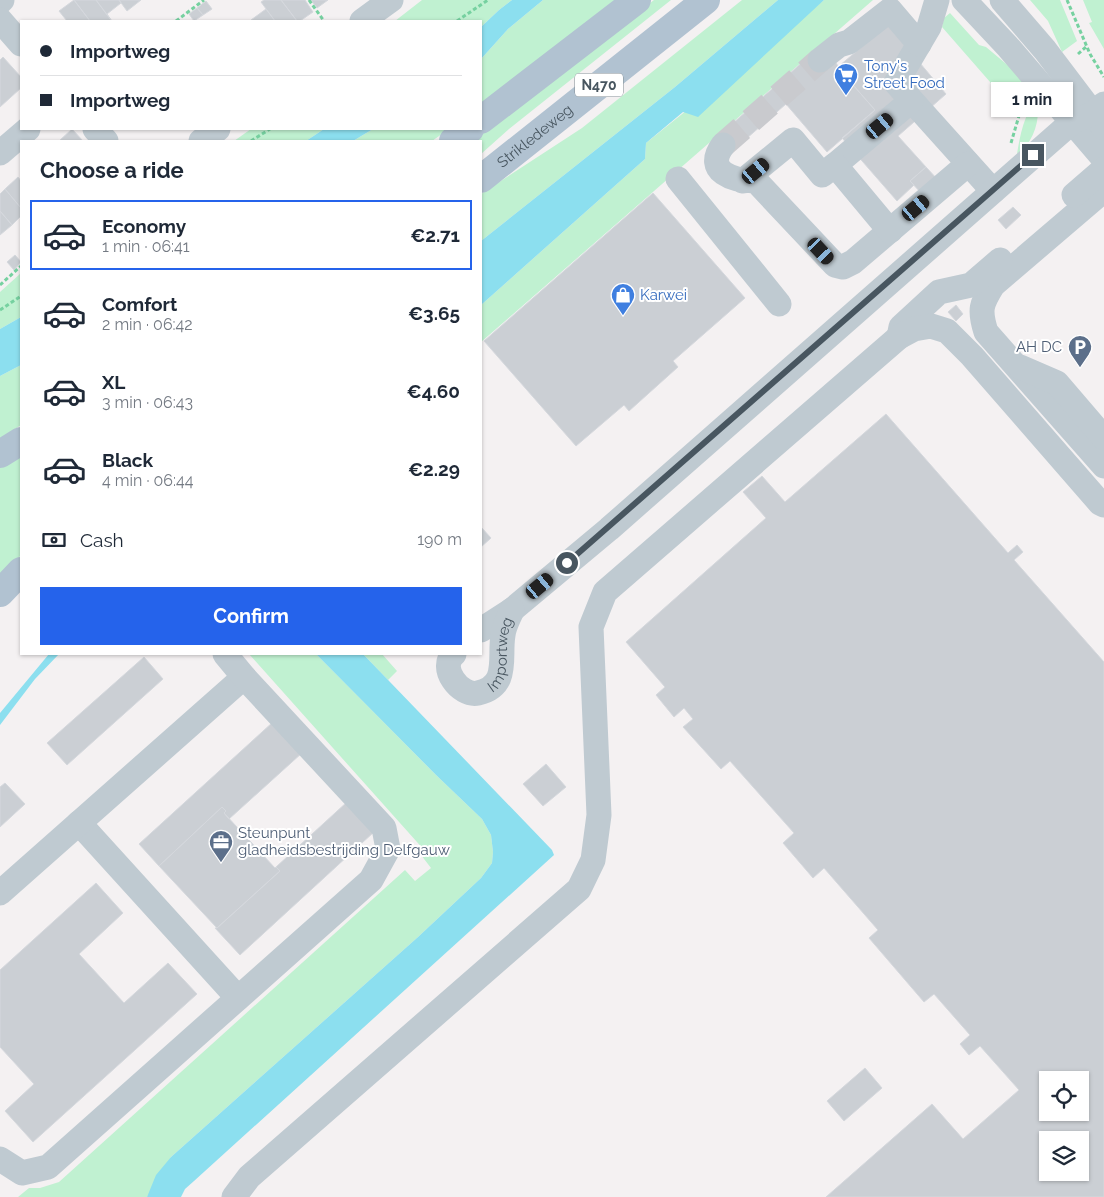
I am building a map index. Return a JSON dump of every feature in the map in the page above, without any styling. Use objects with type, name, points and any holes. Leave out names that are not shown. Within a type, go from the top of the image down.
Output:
[{"type":"main road","name":"N470","points":[[482,119],[637,0]]},
{"type":"main road","name":"Strikledeweg","points":[[482,178],[706,0]]},
{"type":"main road","points":[[454,140],[469,130]]},
{"type":"main road","points":[[0,454],[20,442]]},
{"type":"main road","points":[[0,593],[20,572]]},
{"type":"street","points":[[363,20],[391,0]]},
{"type":"street","points":[[937,0],[929,28],[896,84],[992,191]]},
{"type":"street","points":[[964,0],[1009,48],[1093,117]]},
{"type":"street","points":[[1002,0],[1045,50],[1093,117],[1104,158]]},
{"type":"street","points":[[820,60],[839,44],[849,42],[890,10],[919,44]]},
{"type":"street","points":[[0,20],[20,43]]},
{"type":"street","points":[[743,181],[793,140],[822,175],[911,101]]},
{"type":"street","name":"Importweg","points":[[482,629],[512,610],[609,529],[992,191],[1093,117]]},
{"type":"street","points":[[0,153],[27,130]]},
{"type":"street","points":[[96,130],[105,140]]},
{"type":"street","points":[[202,140],[217,130]]},
{"type":"street","points":[[723,145],[716,158],[720,171],[743,181],[756,181],[835,265],[843,267],[853,262],[968,164]]},
{"type":"street","points":[[835,165],[890,231]]},
{"type":"street","points":[[899,337],[901,327],[939,292],[971,285],[1104,169]]},
{"type":"street","points":[[678,179],[779,304]]},
{"type":"street","points":[[1104,190],[993,285],[984,298],[981,316],[986,332],[1104,466]]},
{"type":"street","points":[[234,1197],[249,1177],[579,888],[594,860],[599,815],[591,627],[605,592],[899,337],[914,329],[931,326],[947,331],[972,356],[1100,503],[1104,505]]},
{"type":"street","points":[[1016,366],[1057,382],[1104,438]]},
{"type":"street","name":"Importweg","points":[[452,655],[448,668],[453,680],[463,690],[476,694],[491,687],[502,671],[503,635],[512,610]]},
{"type":"street","points":[[0,1159],[22,1172],[48,1167],[371,880],[388,849],[384,828],[226,655]]},
{"type":"street","points":[[0,892],[244,677]]},
{"type":"street","points":[[79,823],[238,998]]},
{"type":"path","points":[[177,20],[204,0]]},
{"type":"path","points":[[309,0],[323,20]]},
{"type":"path","points":[[458,20],[488,0]]},
{"type":"path","points":[[1067,0],[1090,54],[1104,77]]},
{"type":"path","points":[[253,140],[268,130]]},
{"type":"path","points":[[0,286],[20,267]]},
{"type":"path","points":[[0,310],[20,297]]},
{"type":"green space","points":[[422,0],[512,0],[482,26],[482,20],[396,20]]},
{"type":"green space","points":[[543,0],[615,0],[482,103],[482,58],[508,29]]},
{"type":"green space","points":[[654,0],[671,0],[509,129],[482,153],[482,140],[473,140]]},
{"type":"green space","points":[[742,0],[778,0],[675,87],[482,240],[482,193],[582,128]]},
{"type":"green space","points":[[824,0],[873,0],[482,341],[482,304],[645,159],[646,143]]},
{"type":"green space","points":[[1030,0],[1060,0],[1077,41],[1062,52],[1048,21]]},
{"type":"green space","points":[[1083,0],[1104,0],[1104,49],[1089,23],[1092,22]]},
{"type":"green space","points":[[950,13],[979,45],[986,47],[1028,82],[1011,106],[942,27],[944,18]]},
{"type":"green space","points":[[1037,99],[1038,114],[1035,130],[1028,143],[1017,154],[1026,118]]},
{"type":"green space","points":[[250,130],[322,130],[308,140],[235,140]]},
{"type":"green space","points":[[371,130],[448,130],[433,140],[355,140]]},
{"type":"green space","points":[[20,274],[20,318],[0,329],[0,292]]},
{"type":"green space","points":[[20,366],[20,426],[0,439],[0,376]]},
{"type":"green space","points":[[20,457],[20,556],[0,578],[0,467]]},
{"type":"green space","points":[[250,655],[317,655],[482,819],[491,835],[492,863],[481,878],[418,937],[171,1157],[147,1197],[18,1197],[29,1188],[40,1188],[59,1182],[405,870],[415,881],[431,868],[421,855],[425,851]]},
{"type":"green space","points":[[364,655],[383,655],[397,671],[388,680]]},
{"type":"water","points":[[512,0],[543,0],[508,29],[482,58],[482,26]]},
{"type":"water","points":[[778,0],[824,0],[698,117],[683,112],[646,143],[645,159],[482,304],[482,240],[675,87]]},
{"type":"water","points":[[322,130],[371,130],[355,140],[308,140]]},
{"type":"water","points":[[20,318],[20,366],[0,376],[0,329]]},
{"type":"water","points":[[48,655],[58,655],[35,679],[0,725],[0,713]]},
{"type":"water","points":[[317,655],[364,655],[552,850],[554,855],[185,1189],[181,1197],[147,1197],[156,1175],[171,1157],[418,937],[481,878],[492,863],[491,835],[482,819]]},
{"type":"building","points":[[74,0],[96,0],[111,20],[89,20]]},
{"type":"building","points":[[74,0],[89,20],[66,20],[59,11]]},
{"type":"building","points":[[96,0],[119,0],[121,3],[107,14],[111,20]]},
{"type":"building","points":[[119,0],[141,0],[127,11]]},
{"type":"building","points":[[264,0],[281,0],[296,20],[274,20],[261,2]]},
{"type":"building","points":[[281,0],[305,0],[313,12],[301,20],[296,20]]},
{"type":"building","points":[[311,0],[328,0],[317,8]]},
{"type":"building","points":[[206,1],[212,9],[203,15],[197,8]]},
{"type":"building","points":[[197,8],[203,15],[193,20],[189,14]]},
{"type":"building","points":[[266,9],[274,20],[251,20]]},
{"type":"building","points":[[888,25],[946,94],[898,136],[926,167],[910,181],[914,185],[897,201],[842,138],[875,110],[839,69],[839,66]]},
{"type":"building","points":[[814,52],[833,64],[836,63],[839,69],[875,110],[827,152],[786,104],[730,153],[716,138]]},
{"type":"building","points":[[3,57],[20,76],[20,89],[0,107],[0,60]]},
{"type":"building","points":[[73,130],[82,140],[60,140]]},
{"type":"building","points":[[926,167],[938,180],[922,194],[910,181]]},
{"type":"building","points":[[18,177],[20,180],[20,207],[5,189]]},
{"type":"building","points":[[5,189],[20,207],[20,217],[12,225],[0,211],[0,194]]},
{"type":"building","points":[[653,193],[745,298],[673,361],[678,367],[629,411],[624,405],[576,446],[484,341]]},
{"type":"building","points":[[1013,207],[1021,215],[1006,229],[998,220]]},
{"type":"building","points":[[0,211],[12,225],[0,235]]},
{"type":"building","points":[[15,255],[20,261],[14,270],[7,262]]},
{"type":"building","points":[[956,305],[963,314],[956,321],[948,312]]},
{"type":"building","points":[[886,414],[1008,553],[1017,545],[1023,552],[1014,560],[1104,662],[1104,1197],[826,1197],[932,1104],[963,1139],[1019,1090],[980,1046],[969,1055],[960,1044],[970,1035],[934,994],[924,1002],[869,938],[878,930],[824,868],[813,878],[783,843],[794,833],[730,761],[721,769],[683,727],[693,719],[684,708],[674,717],[656,695],[665,687],[626,642],[766,518],[743,492],[762,476],[785,502]]},
{"type":"building","points":[[482,528],[491,538],[482,546]]},
{"type":"building","points":[[144,657],[163,679],[67,765],[47,743]]},
{"type":"building","points":[[273,722],[302,753],[229,819],[222,807],[159,866],[139,844]]},
{"type":"building","points":[[546,764],[566,787],[543,806],[523,784]]},
{"type":"building","points":[[5,783],[25,804],[0,827],[0,787]]},
{"type":"building","points":[[347,802],[374,832],[240,955],[215,928],[280,871],[276,867]]},
{"type":"building","points":[[222,807],[226,811],[224,813],[275,868],[280,871],[217,928],[159,866]]},
{"type":"building","points":[[96,883],[123,913],[79,954],[124,1003],[168,963],[197,994],[33,1142],[5,1111],[34,1084],[0,1047],[0,970]]},
{"type":"building","points":[[865,1068],[882,1088],[844,1121],[827,1101]]},
{"type":"tunnel","points":[[723,145],[820,60]]},
{"type":"place","name":"Tony's Street Food","points":[[846,96]]},
{"type":"place","name":"Karwei","points":[[623,316]]},
{"type":"place","name":"AH DC","points":[[1080,368]]},
{"type":"place","name":"Steunpunt gladheidsbestrijding Delfgauw","points":[[221,863]]},
{"type":"route","points":[[567,563],[609,529],[1033,155]]}]
